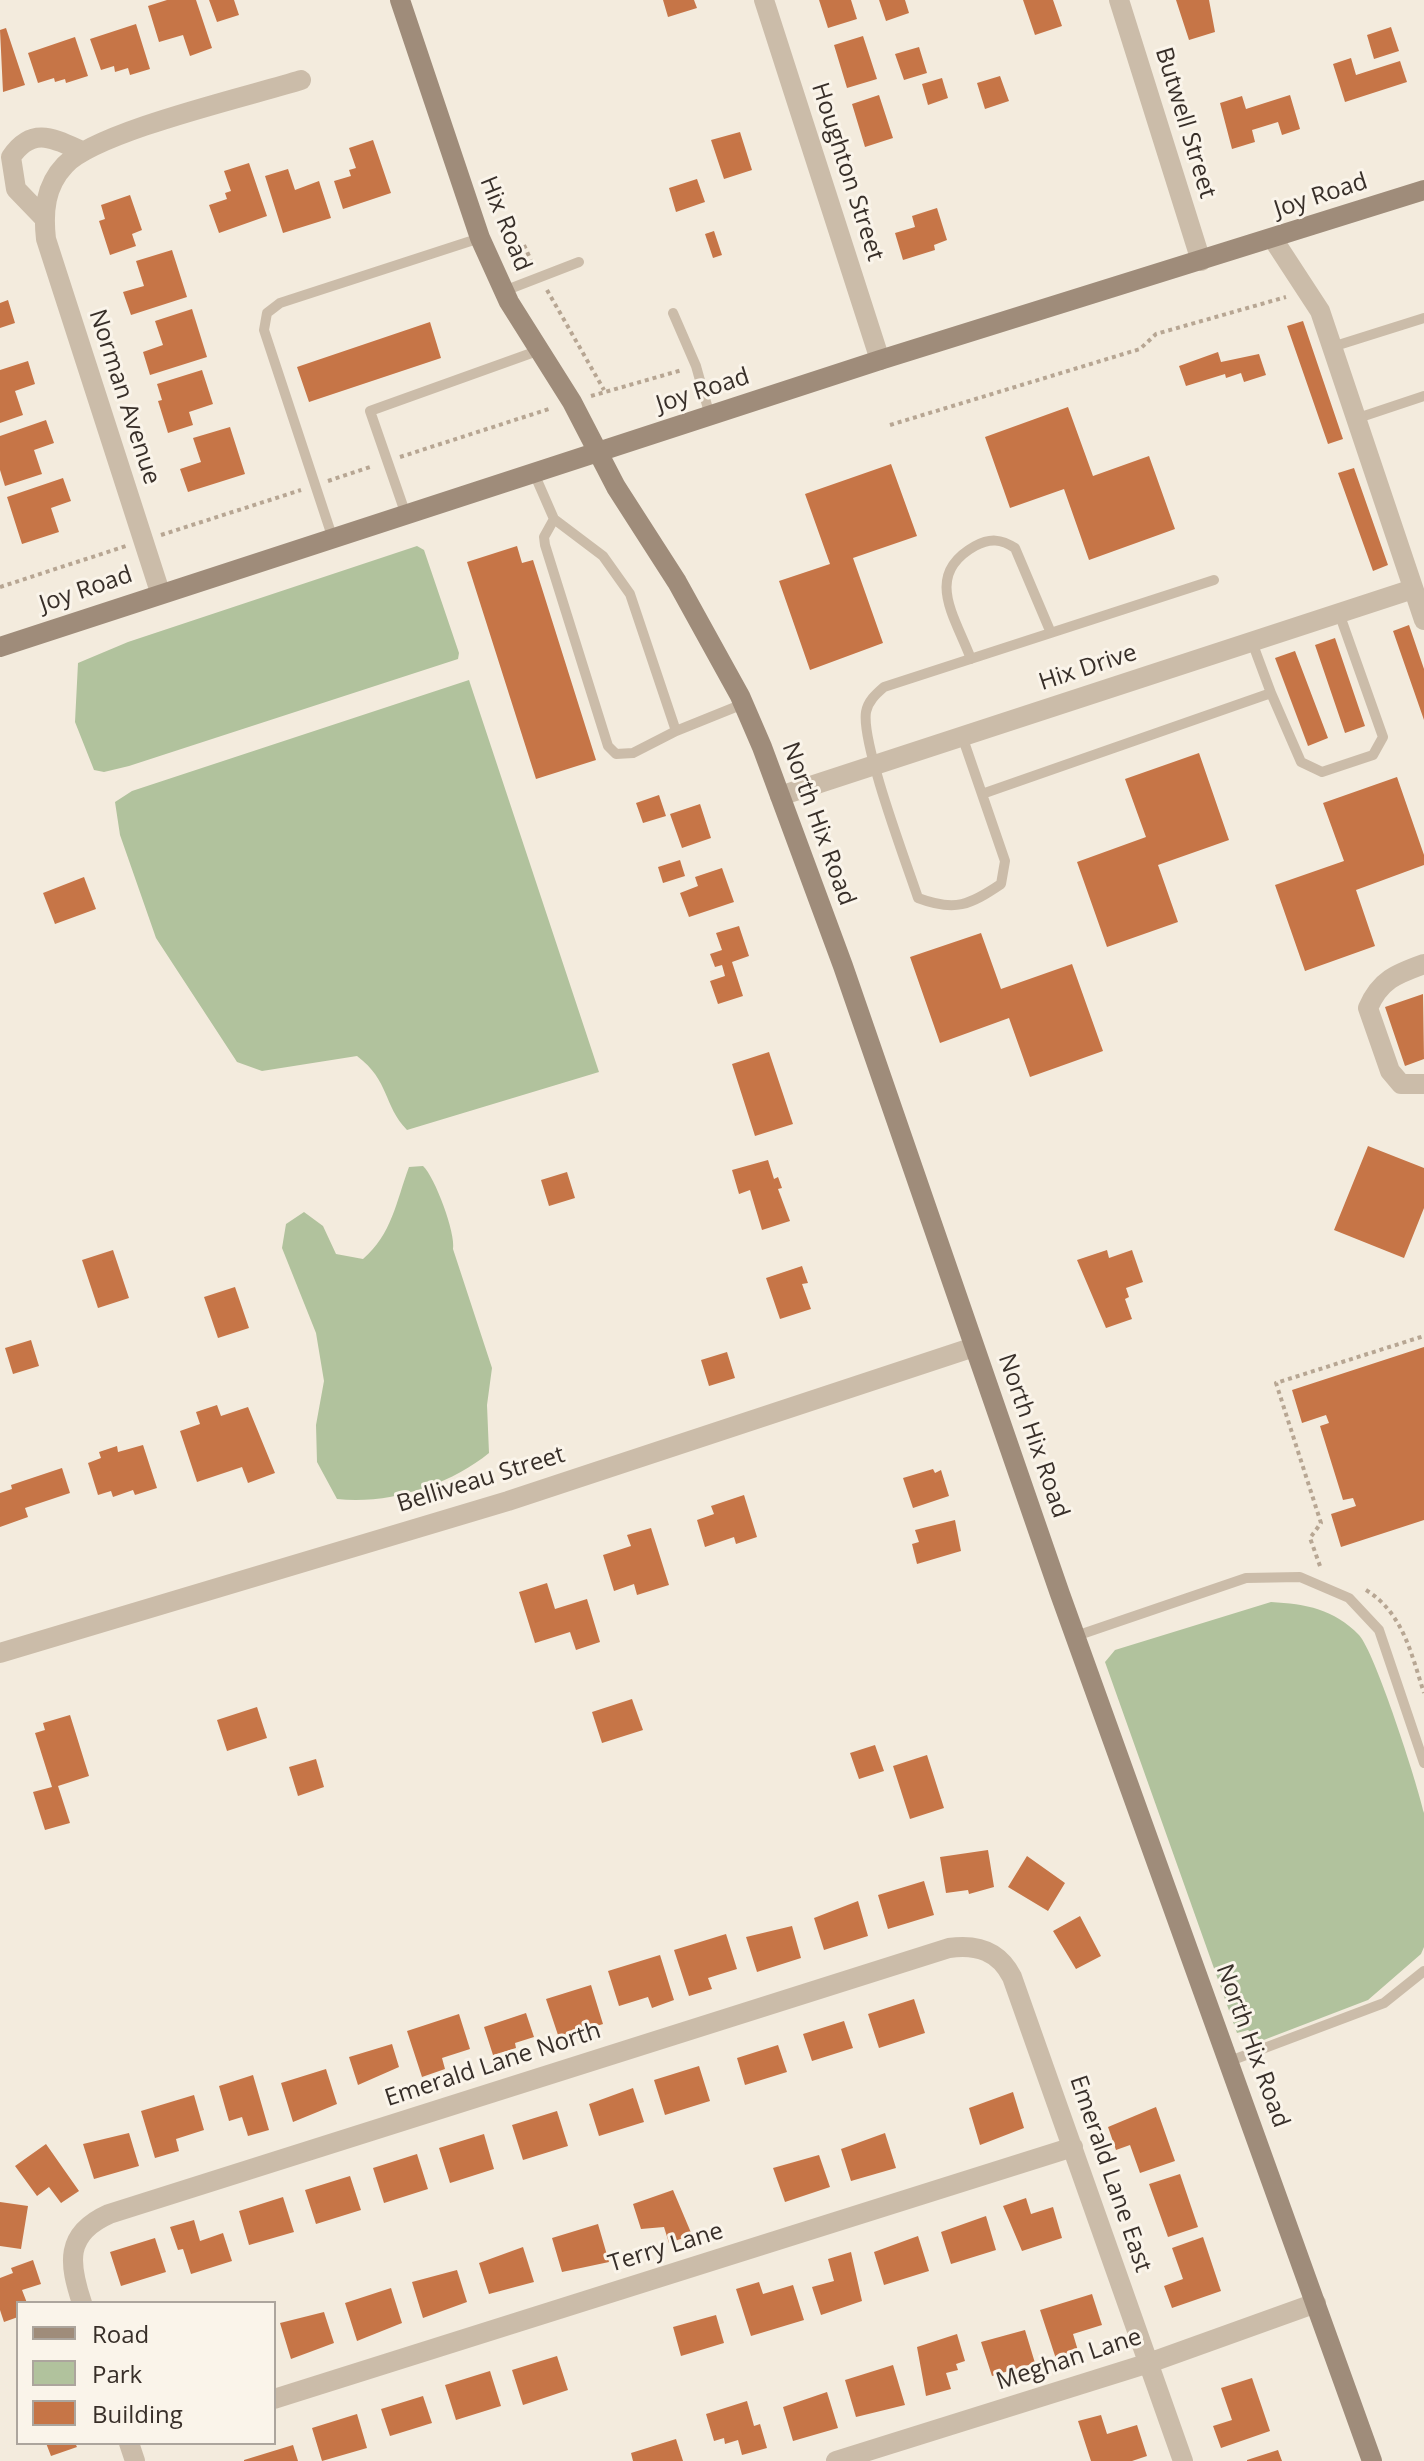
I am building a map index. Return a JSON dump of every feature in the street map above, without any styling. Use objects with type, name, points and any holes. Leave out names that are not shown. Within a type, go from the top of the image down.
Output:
[{"type":"street","name":"Hix Road","points":[[400,0],[480,238],[504,291],[598,451]]},
{"type":"street","name":"Houghton Street","points":[[764,0],[880,360]]},
{"type":"street","name":"Butwell Street","points":[[1119,0],[1201,261]]},
{"type":"street","name":"Norman Avenue","points":[[160,592],[46,239],[43,217],[49,189],[58,173],[82,151],[103,141],[301,80]]},
{"type":"street","points":[[43,217],[16,189],[11,157],[19,145],[44,135],[82,151]]},
{"type":"street","name":"Joy Road","points":[[0,647],[405,512],[1424,190]]},
{"type":"street","points":[[1273,239],[1320,311],[1424,620]]},
{"type":"street","name":"North Hix Road","points":[[598,451],[616,487],[677,582],[743,704],[780,796],[856,1002],[1076,1636],[1372,2461]]},
{"type":"street","name":"Hix Drive","points":[[780,796],[1413,589]]},
{"type":"street","points":[[1424,964],[1391,976],[1376,989],[1368,1008],[1390,1071],[1401,1084],[1424,1084]]},
{"type":"street","name":"Belliveau Street","points":[[0,1653],[508,1501],[974,1347]]},
{"type":"street","name":"Emerald Lane East","points":[[949,1948],[982,1948],[1008,1969],[1183,2461]]},
{"type":"street","name":"Emerald Lane North","points":[[81,2301],[71,2268],[72,2257],[86,2228],[109,2214],[949,1948]]},
{"type":"street","name":"Terry Lane","points":[[276,2398],[1073,2147]]},
{"type":"street","name":"Meghan Lane","points":[[836,2461],[1149,2363],[1316,2303]]},
{"type":"lane","points":[[332,536],[318,484],[264,330],[267,313],[280,303],[480,238]]},
{"type":"lane","points":[[504,291],[579,262]]},
{"type":"lane","points":[[673,313],[696,366],[710,416]]},
{"type":"lane","points":[[1332,347],[1424,318]]},
{"type":"lane","points":[[405,512],[370,411],[540,350]]},
{"type":"lane","points":[[1355,419],[1424,396]]},
{"type":"lane","points":[[533,471],[554,519],[603,556],[630,594],[676,731]]},
{"type":"lane","points":[[554,519],[544,537],[545,545],[608,746],[616,754],[633,753],[676,731],[743,704]]},
{"type":"lane","points":[[971,659],[944,587],[947,572],[957,558],[991,539],[1005,541],[1015,548],[1051,633]]},
{"type":"lane","points":[[962,736],[1005,861],[1001,884],[971,903],[941,906],[918,898],[875,764],[866,714],[871,699],[884,687],[1214,580]]},
{"type":"lane","points":[[1252,642],[1301,762],[1322,772],[1373,755],[1383,737],[1339,613]]},
{"type":"lane","points":[[982,794],[1271,693]]},
{"type":"lane","points":[[1076,1636],[1246,1578],[1300,1577],[1349,1598],[1379,1630],[1424,1763]]},
{"type":"lane","points":[[1230,2061],[1384,2003],[1424,1971]]},
{"type":"path","points":[[546,288],[604,391]]},
{"type":"path","points":[[890,425],[1140,349],[1156,334],[1291,296]]},
{"type":"path","points":[[595,395],[676,371]]},
{"type":"path","points":[[170,532],[549,408]]},
{"type":"path","points":[[0,587],[118,549]]},
{"type":"path","points":[[1328,1573],[1319,1565],[1310,1538],[1321,1523],[1276,1383],[1424,1336]]},
{"type":"path","points":[[1356,1584],[1383,1600],[1402,1626],[1424,1693]]},
{"type":"green space","points":[[417,546],[424,550],[459,653],[458,659],[129,766],[104,772],[94,770],[75,722],[78,663],[128,642]]},
{"type":"green space","points":[[469,680],[599,1072],[407,1130],[375,1075],[357,1056],[262,1071],[237,1062],[156,938],[120,835],[115,802],[132,791]]},
{"type":"green space","points":[[423,1166],[444,1206],[453,1249],[492,1368],[487,1405],[489,1453],[456,1475],[418,1490],[377,1499],[337,1499],[317,1462],[316,1425],[324,1381],[316,1333],[282,1248],[286,1224],[304,1212],[323,1226],[336,1254],[363,1259],[387,1228],[409,1167]]},
{"type":"green space","points":[[1271,1602],[1308,1606],[1340,1619],[1359,1635],[1375,1666],[1424,1813],[1424,1947],[1421,1954],[1368,2000],[1261,2041],[1248,2030],[1237,2033],[1105,1662],[1115,1650]]},
{"type":"building","points":[[167,0],[196,0],[212,48],[190,56],[183,35],[159,42],[148,6]]},
{"type":"building","points":[[209,0],[234,0],[239,15],[217,22]]},
{"type":"building","points":[[663,0],[694,0],[697,8],[668,17]]},
{"type":"building","points":[[819,0],[851,0],[857,19],[828,28]]},
{"type":"building","points":[[879,0],[905,0],[909,13],[886,21]]},
{"type":"building","points":[[1023,0],[1053,0],[1062,26],[1035,35]]},
{"type":"building","points":[[1176,0],[1209,0],[1215,32],[1189,40]]},
{"type":"building","points":[[136,24],[150,69],[130,75],[128,68],[115,72],[114,66],[101,70],[90,39]]},
{"type":"building","points":[[1391,27],[1399,51],[1374,59],[1367,35]]},
{"type":"building","points":[[6,28],[25,85],[3,92],[0,30]]},
{"type":"building","points":[[863,36],[877,79],[847,88],[834,45]]},
{"type":"building","points":[[75,37],[88,76],[66,83],[65,79],[55,82],[54,78],[38,83],[28,53]]},
{"type":"building","points":[[919,47],[927,73],[904,80],[895,54]]},
{"type":"building","points":[[1351,58],[1356,75],[1400,61],[1407,82],[1345,102],[1333,64]]},
{"type":"building","points":[[1000,76],[1009,101],[985,109],[977,83]]},
{"type":"building","points":[[942,78],[948,98],[928,105],[922,84]]},
{"type":"building","points":[[879,95],[893,138],[865,147],[852,104]]},
{"type":"building","points":[[1290,95],[1300,129],[1282,135],[1278,122],[1252,130],[1255,142],[1232,149],[1220,103],[1242,96],[1246,109]]},
{"type":"building","points":[[740,132],[752,170],[724,179],[711,140]]},
{"type":"building","points":[[373,140],[391,193],[343,209],[334,181],[351,176],[349,170],[356,168],[349,148]]},
{"type":"building","points":[[249,163],[267,216],[219,233],[209,205],[227,199],[225,193],[231,191],[224,171]]},
{"type":"building","points":[[288,169],[295,190],[319,181],[331,218],[283,233],[265,176]]},
{"type":"building","points":[[697,179],[705,202],[676,212],[669,188]]},
{"type":"building","points":[[130,195],[142,230],[132,234],[136,246],[110,255],[99,221],[105,219],[101,205]]},
{"type":"building","points":[[937,208],[947,240],[934,245],[935,250],[903,260],[895,233],[915,227],[912,216]]},
{"type":"building","points":[[714,231],[722,255],[713,258],[705,234]]},
{"type":"building","points":[[172,250],[187,297],[131,315],[123,292],[144,286],[136,261]]},
{"type":"building","points":[[8,300],[15,323],[0,328],[0,303]]},
{"type":"building","points":[[192,309],[207,357],[150,375],[143,352],[163,345],[155,321]]},
{"type":"building","points":[[1303,321],[1343,439],[1328,444],[1287,326]]},
{"type":"building","points":[[430,322],[441,358],[309,402],[297,367]]},
{"type":"building","points":[[1218,352],[1221,362],[1259,354],[1266,375],[1244,382],[1241,373],[1226,378],[1225,374],[1186,386],[1179,366]]},
{"type":"building","points":[[28,361],[35,384],[15,391],[23,415],[0,423],[0,370]]},
{"type":"building","points":[[202,370],[213,404],[189,412],[193,425],[168,433],[158,401],[162,400],[157,384]]},
{"type":"building","points":[[1068,407],[1093,476],[1149,456],[1175,529],[1089,560],[1064,489],[1010,508],[985,437]]},
{"type":"building","points":[[46,420],[54,443],[34,450],[42,474],[5,486],[0,470],[0,436]]},
{"type":"building","points":[[230,427],[245,474],[188,492],[180,469],[201,462],[193,438]]},
{"type":"building","points":[[891,464],[917,536],[853,558],[883,643],[810,670],[779,581],[830,564],[805,494]]},
{"type":"building","points":[[1354,468],[1388,565],[1373,571],[1338,473]]},
{"type":"building","points":[[63,478],[71,501],[51,508],[59,532],[22,544],[7,497]]},
{"type":"building","points":[[517,546],[522,563],[533,560],[596,760],[536,779],[467,562]]},
{"type":"building","points":[[1409,625],[1424,669],[1424,720],[1393,631]]},
{"type":"building","points":[[1335,638],[1365,726],[1345,733],[1315,645]]},
{"type":"building","points":[[1295,651],[1328,738],[1308,746],[1275,658]]},
{"type":"building","points":[[1199,753],[1229,840],[1158,865],[1178,922],[1107,947],[1077,862],[1146,837],[1125,779]]},
{"type":"building","points":[[1397,777],[1424,855],[1424,865],[1356,890],[1375,946],[1305,971],[1275,885],[1344,861],[1323,803]]},
{"type":"building","points":[[659,795],[666,816],[643,823],[636,803]]},
{"type":"building","points":[[700,804],[711,838],[682,848],[670,814]]},
{"type":"building","points":[[680,860],[685,876],[663,883],[658,867]]},
{"type":"building","points":[[722,868],[734,902],[689,917],[680,893],[698,886],[695,877]]},
{"type":"building","points":[[84,877],[96,909],[55,924],[43,893]]},
{"type":"building","points":[[739,926],[749,956],[732,962],[743,996],[718,1004],[710,981],[725,976],[722,965],[715,967],[710,954],[722,950],[716,933]]},
{"type":"building","points":[[981,933],[1001,989],[1072,964],[1103,1051],[1030,1077],[1009,1018],[940,1043],[910,957]]},
{"type":"building","points":[[1423,994],[1424,1059],[1405,1066],[1385,1007]]},
{"type":"building","points":[[769,1052],[793,1124],[755,1136],[732,1064]]},
{"type":"building","points":[[1368,1146],[1424,1168],[1424,1208],[1404,1258],[1334,1230]]},
{"type":"building","points":[[768,1160],[774,1179],[778,1177],[782,1188],[778,1189],[790,1221],[762,1230],[750,1190],[739,1194],[732,1170]]},
{"type":"building","points":[[567,1172],[575,1198],[549,1206],[541,1180]]},
{"type":"building","points":[[113,1250],[129,1298],[98,1308],[82,1260]]},
{"type":"building","points":[[1107,1250],[1109,1258],[1132,1250],[1143,1282],[1126,1288],[1129,1297],[1125,1299],[1132,1319],[1106,1328],[1077,1260]]},
{"type":"building","points":[[802,1266],[808,1283],[802,1284],[811,1309],[780,1319],[766,1278]]},
{"type":"building","points":[[235,1287],[249,1328],[218,1338],[204,1297]]},
{"type":"building","points":[[31,1340],[39,1366],[13,1374],[5,1348]]},
{"type":"building","points":[[1424,1347],[1424,1520],[1341,1547],[1331,1514],[1356,1506],[1353,1498],[1343,1500],[1320,1426],[1329,1423],[1326,1415],[1302,1423],[1292,1390]]},
{"type":"building","points":[[727,1352],[735,1378],[709,1386],[701,1360]]},
{"type":"building","points":[[217,1405],[221,1416],[248,1407],[275,1473],[248,1483],[242,1467],[197,1482],[180,1431],[200,1424],[196,1412]]},
{"type":"building","points":[[143,1445],[157,1488],[135,1495],[133,1490],[113,1497],[111,1491],[98,1495],[88,1463],[101,1458],[99,1452],[117,1446],[118,1452]]},
{"type":"building","points":[[62,1468],[70,1493],[25,1508],[28,1517],[0,1527],[0,1493],[12,1489],[11,1485]]},
{"type":"building","points":[[933,1469],[935,1473],[941,1470],[949,1496],[913,1508],[903,1478]]},
{"type":"building","points":[[744,1495],[757,1537],[736,1544],[734,1537],[705,1547],[697,1520],[714,1514],[711,1506]]},
{"type":"building","points":[[955,1520],[961,1551],[917,1564],[912,1544],[919,1542],[915,1530]]},
{"type":"building","points":[[651,1528],[669,1585],[637,1595],[634,1584],[614,1591],[603,1555],[631,1546],[627,1535]]},
{"type":"building","points":[[547,1583],[555,1609],[587,1599],[600,1642],[576,1650],[570,1632],[535,1643],[519,1592]]},
{"type":"building","points":[[632,1699],[643,1730],[602,1743],[592,1712]]},
{"type":"building","points":[[257,1707],[267,1738],[227,1751],[217,1720]]},
{"type":"building","points":[[70,1715],[89,1776],[58,1786],[70,1823],[45,1830],[33,1792],[52,1787],[35,1733],[45,1730],[43,1723]]},
{"type":"building","points":[[875,1745],[884,1771],[859,1779],[850,1753]]},
{"type":"building","points":[[927,1755],[944,1808],[910,1819],[893,1766]]},
{"type":"building","points":[[316,1759],[324,1787],[298,1796],[289,1767]]},
{"type":"building","points":[[988,1850],[994,1887],[969,1894],[968,1890],[946,1893],[940,1857]]},
{"type":"building","points":[[1027,1856],[1065,1883],[1048,1911],[1008,1887]]},
{"type":"building","points":[[924,1881],[934,1915],[888,1929],[878,1895]]},
{"type":"building","points":[[858,1901],[868,1936],[824,1950],[814,1918]]},
{"type":"building","points":[[1080,1916],[1101,1956],[1076,1969],[1053,1931]]},
{"type":"building","points":[[792,1926],[801,1958],[757,1972],[746,1937]]},
{"type":"building","points":[[726,1934],[737,1969],[708,1978],[712,1989],[689,1996],[674,1950]]},
{"type":"building","points":[[660,1955],[674,2000],[652,2008],[648,1997],[619,2006],[608,1971]]},
{"type":"building","points":[[591,1985],[603,2024],[559,2038],[546,1999]]},
{"type":"building","points":[[914,1999],[925,2033],[879,2048],[868,2014]]},
{"type":"building","points":[[526,2013],[534,2037],[515,2043],[516,2048],[493,2055],[484,2027]]},
{"type":"building","points":[[459,2014],[470,2049],[442,2058],[445,2069],[422,2077],[407,2031]]},
{"type":"building","points":[[844,2021],[853,2048],[812,2061],[803,2034]]},
{"type":"building","points":[[392,2044],[399,2067],[358,2085],[349,2057]]},
{"type":"building","points":[[778,2045],[787,2072],[745,2085],[737,2058]]},
{"type":"building","points":[[699,2066],[710,2101],[665,2115],[654,2080]]},
{"type":"building","points":[[326,2069],[337,2104],[293,2122],[281,2083]]},
{"type":"building","points":[[253,2075],[269,2130],[248,2136],[242,2117],[229,2121],[219,2086]]},
{"type":"building","points":[[633,2088],[644,2122],[599,2136],[589,2104]]},
{"type":"building","points":[[1013,2092],[1024,2128],[980,2145],[969,2108]]},
{"type":"building","points":[[194,2095],[204,2130],[176,2139],[179,2151],[155,2158],[141,2111]]},
{"type":"building","points":[[1156,2107],[1175,2161],[1140,2173],[1130,2145],[1116,2150],[1108,2127]]},
{"type":"building","points":[[557,2111],[568,2146],[523,2160],[512,2125]]},
{"type":"building","points":[[129,2133],[139,2166],[94,2179],[83,2144]]},
{"type":"building","points":[[885,2133],[896,2168],[851,2181],[841,2149]]},
{"type":"building","points":[[484,2134],[494,2169],[450,2183],[439,2148]]},
{"type":"building","points":[[46,2144],[79,2191],[61,2203],[49,2187],[37,2196],[15,2166]]},
{"type":"building","points":[[417,2154],[428,2189],[384,2203],[373,2168]]},
{"type":"building","points":[[819,2155],[830,2187],[785,2202],[773,2168]]},
{"type":"building","points":[[1180,2174],[1198,2227],[1168,2237],[1149,2184]]},
{"type":"building","points":[[350,2176],[361,2210],[316,2224],[305,2190]]},
{"type":"building","points":[[673,2190],[692,2235],[669,2243],[664,2227],[641,2229],[633,2204]]},
{"type":"building","points":[[283,2197],[294,2232],[249,2245],[239,2211]]},
{"type":"building","points":[[1026,2198],[1031,2214],[1053,2207],[1062,2238],[1022,2251],[1003,2206]]},
{"type":"building","points":[[0,2202],[28,2206],[21,2249],[0,2246]]},
{"type":"building","points":[[986,2216],[996,2250],[951,2264],[941,2232]]},
{"type":"building","points":[[194,2220],[200,2241],[223,2233],[232,2261],[191,2274],[183,2249],[178,2250],[170,2227]]},
{"type":"building","points":[[598,2224],[609,2262],[562,2272],[552,2238]]},
{"type":"building","points":[[918,2236],[929,2271],[884,2285],[874,2252]]},
{"type":"building","points":[[1203,2237],[1221,2291],[1172,2308],[1164,2286],[1183,2279],[1172,2248]]},
{"type":"building","points":[[155,2238],[166,2272],[121,2286],[110,2252]]},
{"type":"building","points":[[523,2247],[534,2282],[489,2294],[479,2263]]},
{"type":"building","points":[[851,2252],[862,2301],[821,2315],[812,2287],[834,2281],[828,2259]]},
{"type":"building","points":[[33,2260],[41,2284],[22,2290],[26,2301],[16,2301],[16,2318],[4,2322],[0,2310],[0,2278],[13,2273],[11,2268]]},
{"type":"building","points":[[457,2270],[467,2302],[423,2318],[412,2282]]},
{"type":"building","points":[[759,2282],[763,2294],[793,2285],[804,2320],[751,2336],[736,2289]]},
{"type":"building","points":[[391,2288],[402,2323],[357,2341],[345,2303]]},
{"type":"building","points":[[1092,2294],[1102,2325],[1073,2334],[1079,2354],[1057,2362],[1040,2310]]},
{"type":"building","points":[[324,2312],[334,2343],[291,2359],[280,2323]]},
{"type":"building","points":[[716,2315],[724,2343],[681,2356],[673,2327]]},
{"type":"building","points":[[1025,2330],[1035,2363],[992,2376],[981,2342]]},
{"type":"building","points":[[957,2334],[965,2361],[956,2364],[958,2370],[946,2373],[951,2389],[926,2396],[917,2347]]},
{"type":"building","points":[[557,2356],[568,2390],[523,2405],[512,2370]]},
{"type":"building","points":[[893,2365],[905,2405],[856,2417],[845,2380]]},
{"type":"building","points":[[490,2371],[501,2406],[456,2420],[445,2385]]},
{"type":"building","points":[[1252,2378],[1270,2431],[1221,2448],[1213,2426],[1232,2420],[1221,2388]]},
{"type":"building","points":[[827,2392],[838,2428],[793,2441],[783,2407]]},
{"type":"building","points":[[423,2396],[432,2423],[390,2436],[381,2409]]},
{"type":"building","points":[[747,2401],[754,2426],[760,2424],[767,2448],[742,2455],[738,2440],[725,2444],[724,2438],[714,2441],[706,2414]]},
{"type":"building","points":[[357,2414],[367,2448],[322,2461],[312,2428]]},
{"type":"building","points":[[1101,2415],[1107,2434],[1137,2425],[1147,2456],[1132,2461],[1091,2461],[1078,2421]]},
{"type":"building","points":[[676,2439],[683,2461],[633,2461],[631,2453]]},
{"type":"building","points":[[47,2445],[77,2447],[51,2456]]},
{"type":"building","points":[[293,2445],[298,2461],[244,2461],[244,2460]]},
{"type":"building","points":[[1278,2450],[1282,2461],[1247,2461],[1247,2460]]}]
